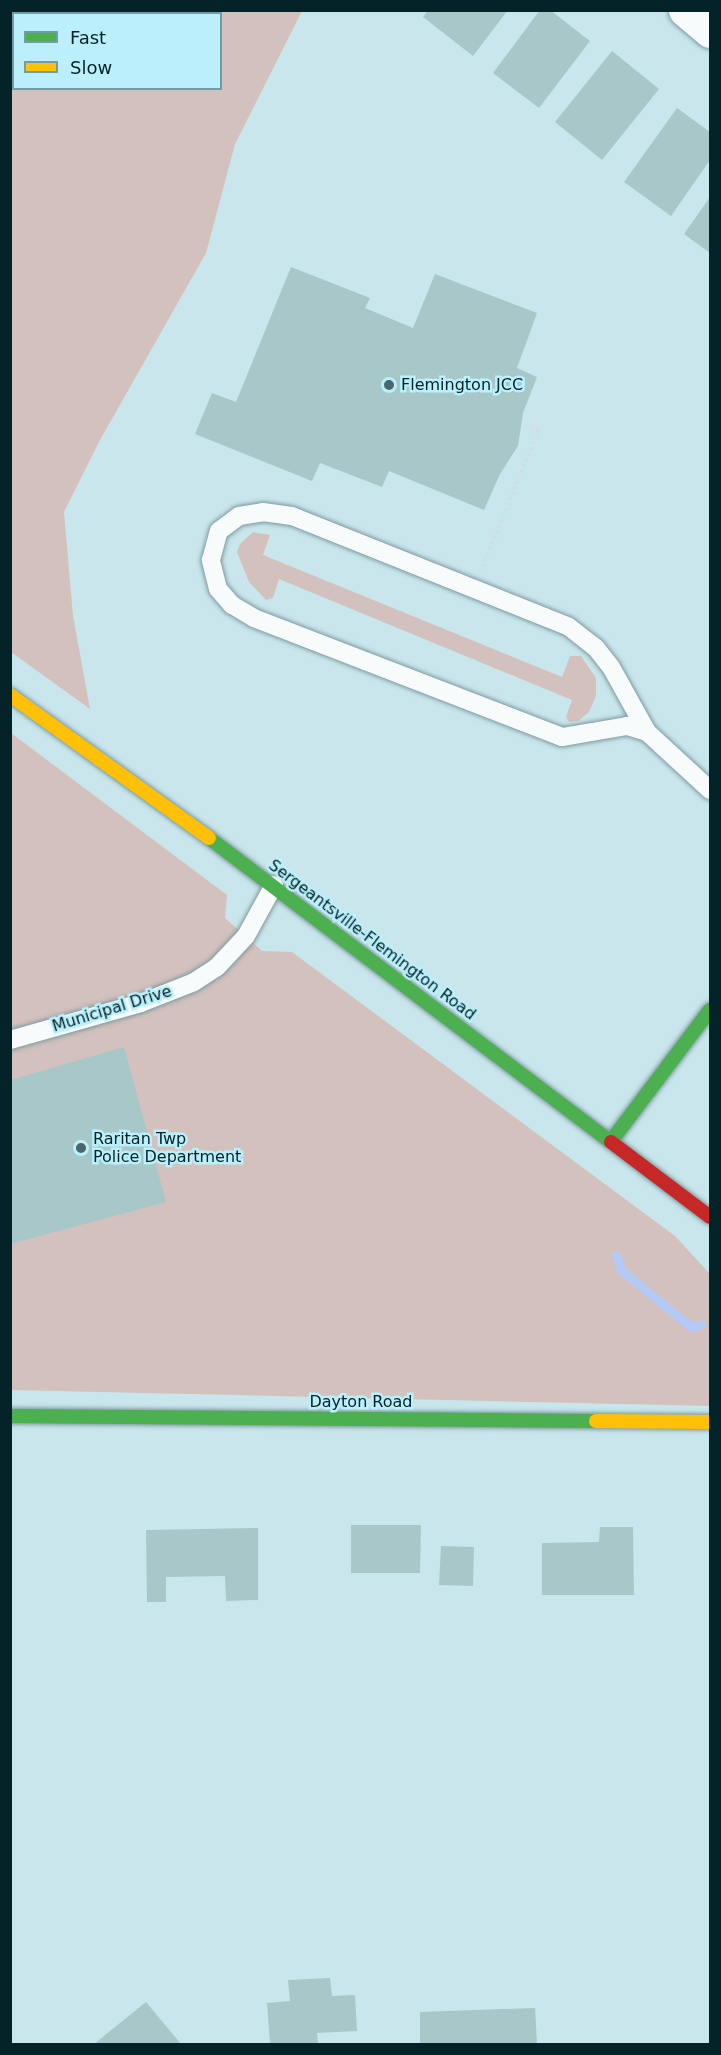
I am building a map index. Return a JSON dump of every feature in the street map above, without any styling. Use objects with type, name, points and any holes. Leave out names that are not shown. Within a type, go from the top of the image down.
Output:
[{"type":"main road","name":"Sergeantsville-Flemington Road","points":[[10,695],[274,885],[711,1217]]},
{"type":"main road","points":[[612,1140],[711,1010]]},
{"type":"main road","name":"Dayton Road","points":[[10,1416],[711,1422]]},
{"type":"lane","points":[[647,732],[627,726],[562,737],[254,618],[232,605],[218,589],[211,560],[219,531],[239,516],[263,512],[292,516],[569,627],[596,648],[611,667],[647,732],[711,790]]},
{"type":"lane","name":"Municipal Drive","points":[[10,1040],[141,1003],[194,981],[217,966],[246,936],[274,885]]},
{"type":"path","points":[[482,567],[539,429],[526,424]]},
{"type":"shaded area","points":[[11,10],[302,11],[235,144],[206,253],[100,440],[64,512],[73,616],[90,709],[11,652]]},
{"type":"shaded area","points":[[253,532],[270,535],[263,555],[562,677],[570,656],[581,656],[596,678],[596,696],[589,712],[578,721],[569,722],[566,717],[572,700],[279,579],[273,598],[266,600],[249,582],[237,552],[240,544]]},
{"type":"shaded area","points":[[11,733],[227,895],[225,918],[262,951],[292,952],[675,1236],[710,1274],[710,1406],[11,1390]]},
{"type":"building","points":[[428,10],[508,10],[473,56],[423,17]]},
{"type":"building","points":[[540,10],[550,10],[590,41],[539,108],[493,73]]},
{"type":"building","points":[[612,51],[659,89],[602,160],[555,122]]},
{"type":"building","points":[[677,108],[710,132],[710,160],[671,216],[624,182]]},
{"type":"building","points":[[710,197],[710,253],[684,234]]},
{"type":"building","name":"Flemington JCC","points":[[291,267],[370,298],[365,308],[413,328],[435,274],[537,313],[517,368],[537,377],[523,413],[518,446],[500,474],[484,510],[389,471],[382,487],[320,463],[312,481],[195,434],[212,393],[236,402]]},
{"type":"building","name":"Raritan Twp Police Department","points":[[124,1047],[166,1202],[10,1244],[10,1080]]},
{"type":"building","points":[[351,1525],[421,1525],[420,1573],[351,1573]]},
{"type":"building","points":[[600,1527],[633,1527],[634,1595],[542,1595],[542,1543],[599,1542]]},
{"type":"building","points":[[258,1528],[258,1600],[226,1601],[225,1576],[166,1577],[166,1602],[147,1602],[146,1530]]},
{"type":"building","points":[[441,1546],[474,1547],[473,1586],[439,1585]]},
{"type":"building","points":[[330,1978],[332,1996],[355,1995],[357,2031],[317,2033],[318,2044],[270,2044],[267,2003],[290,2001],[288,1980]]},
{"type":"building","points":[[146,2002],[181,2044],[94,2044]]},
{"type":"building","points":[[535,2008],[537,2044],[420,2044],[420,2012]]},
{"type":"waterway","points":[[616,1255],[621,1270],[691,1327],[702,1324]]},
{"type":"traffic: fast","points":[[209,838],[611,1142]]},
{"type":"traffic: fast","points":[[612,1140],[710,1010]]},
{"type":"traffic: fast","points":[[10,1416],[596,1421]]},
{"type":"traffic: slow","points":[[10,695],[209,838]]},
{"type":"traffic: slow","points":[[596,1421],[710,1422]]},
{"type":"traffic: jam","points":[[611,1142],[710,1217]]},
{"type":"place","name":"Flemington JCC","points":[[389,385]]},
{"type":"place","name":"Raritan Twp Police Department","points":[[81,1148]]}]
